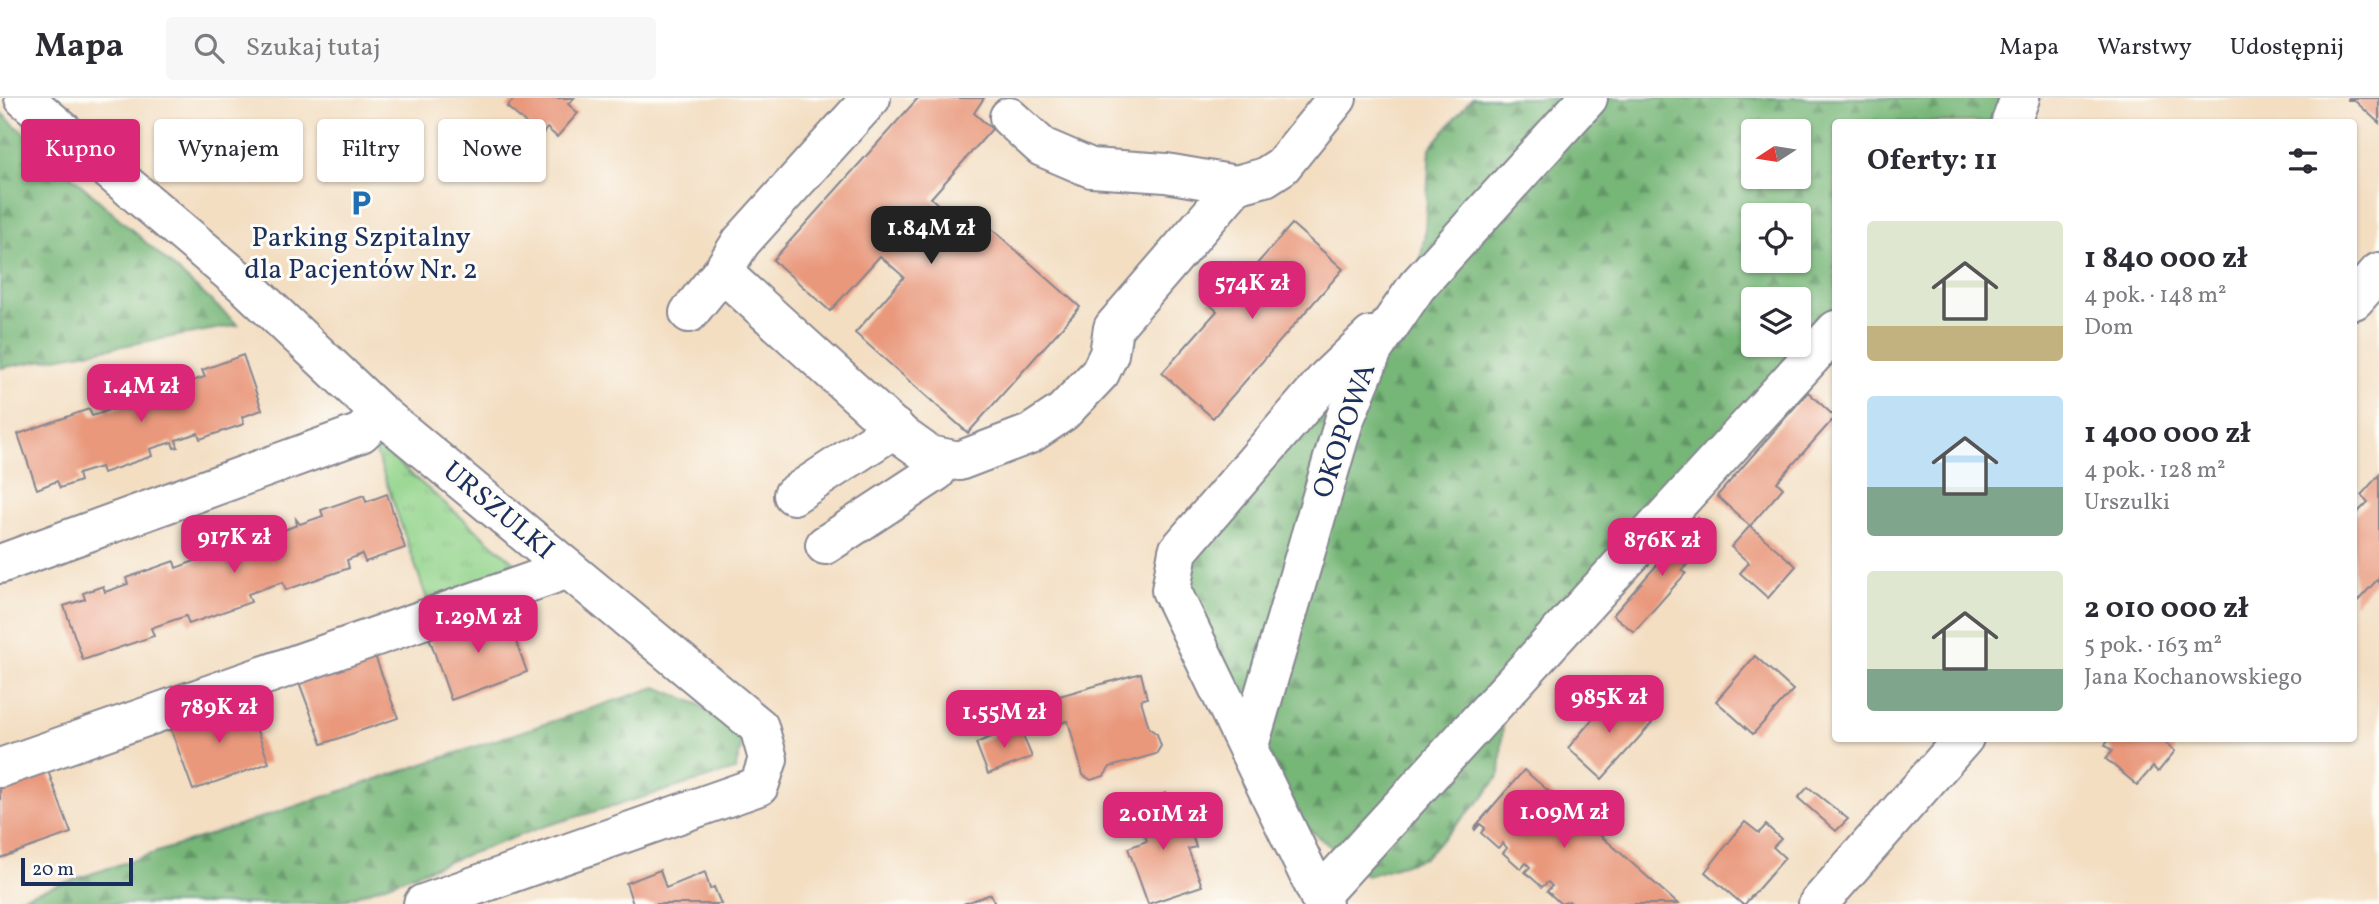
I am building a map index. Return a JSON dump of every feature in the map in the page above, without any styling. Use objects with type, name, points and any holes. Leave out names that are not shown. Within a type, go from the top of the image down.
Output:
[{"type":"street","name":"URSZULKI","points":[[24,98],[247,287],[381,414],[759,727],[768,759],[759,786],[423,904]]},
{"type":"street","points":[[689,313],[722,272],[741,242],[871,98]]},
{"type":"street","points":[[1009,117],[1042,147],[1091,168],[1166,173],[1236,185],[1265,177],[1282,166],[1337,98]]},
{"type":"street","name":"OKOPOWA","points":[[1248,749],[1344,421],[1373,350],[1400,309],[1588,98]]},
{"type":"street","points":[[2012,119],[2020,98]]},
{"type":"street","points":[[722,272],[895,428],[929,455],[959,461],[1030,434],[1063,412],[1100,373],[1108,354],[1113,328],[1236,185]]},
{"type":"street","points":[[2357,297],[2379,272]]},
{"type":"street","points":[[1400,309],[1328,377],[1186,541],[1178,551],[1171,590],[1321,900],[1832,334]]},
{"type":"street","points":[[0,564],[361,433],[381,414]]},
{"type":"street","points":[[793,495],[895,428]]},
{"type":"street","points":[[825,545],[936,472],[945,458]]},
{"type":"street","points":[[0,768],[568,569]]},
{"type":"street","points":[[1818,904],[1960,742]]},
{"type":"green space","points":[[1472,98],[2040,98],[2019,119],[1832,119],[1832,309],[1811,331],[1811,287],[1741,287],[1741,357],[1788,357],[1504,705],[1500,774],[1484,796],[1424,858],[1367,876],[1305,826],[1169,552],[1420,263],[1425,233],[1430,148]]},
{"type":"green space","points":[[0,112],[21,131],[21,182],[78,182],[238,325],[0,368]]},
{"type":"green space","points":[[372,441],[523,570],[429,605]]},
{"type":"green space","points":[[656,687],[698,704],[744,736],[735,770],[542,827],[334,904],[0,904]]},
{"type":"building","points":[[515,98],[574,98],[568,104],[578,113],[557,137],[546,129],[546,119],[521,119],[507,107]]},
{"type":"building","points":[[918,98],[984,98],[974,113],[992,129],[931,198],[955,220],[967,207],[1080,307],[968,433],[855,333],[904,277],[880,256],[830,311],[773,260]]},
{"type":"building","points":[[2348,98],[2379,98],[2379,123],[2354,100]]},
{"type":"building","points":[[1292,224],[1343,269],[1213,418],[1162,373],[1217,311],[1207,302],[1218,290],[1227,298]]},
{"type":"building","points":[[243,355],[262,410],[242,417],[244,424],[200,439],[198,433],[176,440],[178,447],[174,448],[172,442],[150,449],[152,456],[103,473],[101,467],[78,474],[80,481],[60,488],[57,481],[37,489],[18,434],[89,409],[92,416],[107,411],[104,404],[108,402],[111,410],[126,405],[123,397],[187,375],[189,382],[205,377],[202,370]]},
{"type":"building","points":[[1808,392],[1832,414],[1832,420],[1777,482],[1783,488],[1750,526],[1717,496]]},
{"type":"building","points":[[2379,475],[2379,582],[2377,580],[2357,602],[2357,513],[2368,502],[2361,495]]},
{"type":"building","points":[[387,494],[405,548],[365,562],[362,554],[347,560],[349,568],[286,590],[283,582],[265,588],[248,594],[251,602],[189,624],[186,616],[168,622],[151,628],[154,636],[83,660],[64,606],[85,599],[83,593],[103,586],[105,592],[128,584],[126,578],[174,561],[176,568],[200,559],[197,553],[200,552],[203,558],[226,550],[224,544],[272,527],[274,534],[297,525],[296,519],[300,524],[323,516],[321,510],[364,495],[366,502]]},
{"type":"building","points":[[1698,518],[1703,522],[1699,527],[1711,537],[1682,570],[1686,573],[1634,632],[1613,615]]},
{"type":"building","points":[[1750,526],[1796,566],[1768,598],[1740,573],[1749,563],[1731,547]]},
{"type":"building","points":[[505,611],[527,672],[451,700],[429,637]]},
{"type":"building","points":[[375,656],[398,718],[322,744],[299,682]]},
{"type":"building","points":[[1755,656],[1793,690],[1753,734],[1716,701]]},
{"type":"building","points":[[1141,673],[1147,698],[1141,700],[1149,728],[1157,734],[1161,746],[1156,754],[1110,767],[1104,776],[1091,780],[1083,775],[1068,721],[1052,725],[1045,700]]},
{"type":"building","points":[[1616,692],[1652,723],[1602,779],[1568,748],[1600,710],[1596,706],[1606,695],[1610,699]]},
{"type":"building","points":[[246,701],[269,763],[193,790],[170,727]]},
{"type":"building","points":[[1019,726],[1032,757],[988,774],[976,743]]},
{"type":"building","points":[[2107,742],[2165,742],[2175,751],[2158,772],[2153,767],[2137,785],[2106,759],[2112,751],[2105,745]]},
{"type":"building","points":[[1524,770],[1678,904],[1572,904],[1569,901],[1561,904],[1547,891],[1552,886],[1548,882],[1542,887],[1525,872],[1530,867],[1526,863],[1521,869],[1503,853],[1507,848],[1503,843],[1498,848],[1481,833],[1485,828],[1480,824],[1475,830]]},
{"type":"building","points":[[48,771],[71,833],[0,858],[0,788]]},
{"type":"building","points":[[1808,787],[1848,819],[1836,831],[1798,798]]},
{"type":"building","points":[[1166,793],[1179,830],[1189,826],[1196,847],[1188,849],[1202,886],[1148,904],[1128,848],[1147,841],[1134,805]]},
{"type":"building","points":[[1745,822],[1759,833],[1766,825],[1781,839],[1773,847],[1785,858],[1745,904],[1742,904],[1705,872]]},
{"type":"building","points":[[660,870],[666,888],[705,872],[710,889],[714,887],[721,904],[633,904],[626,883]]},
{"type":"building","points":[[991,894],[995,904],[963,904]]},
{"type":"place","name":"Parking Szpitalny dla Pacjentów Nr. 2","points":[[361,203]]}]
